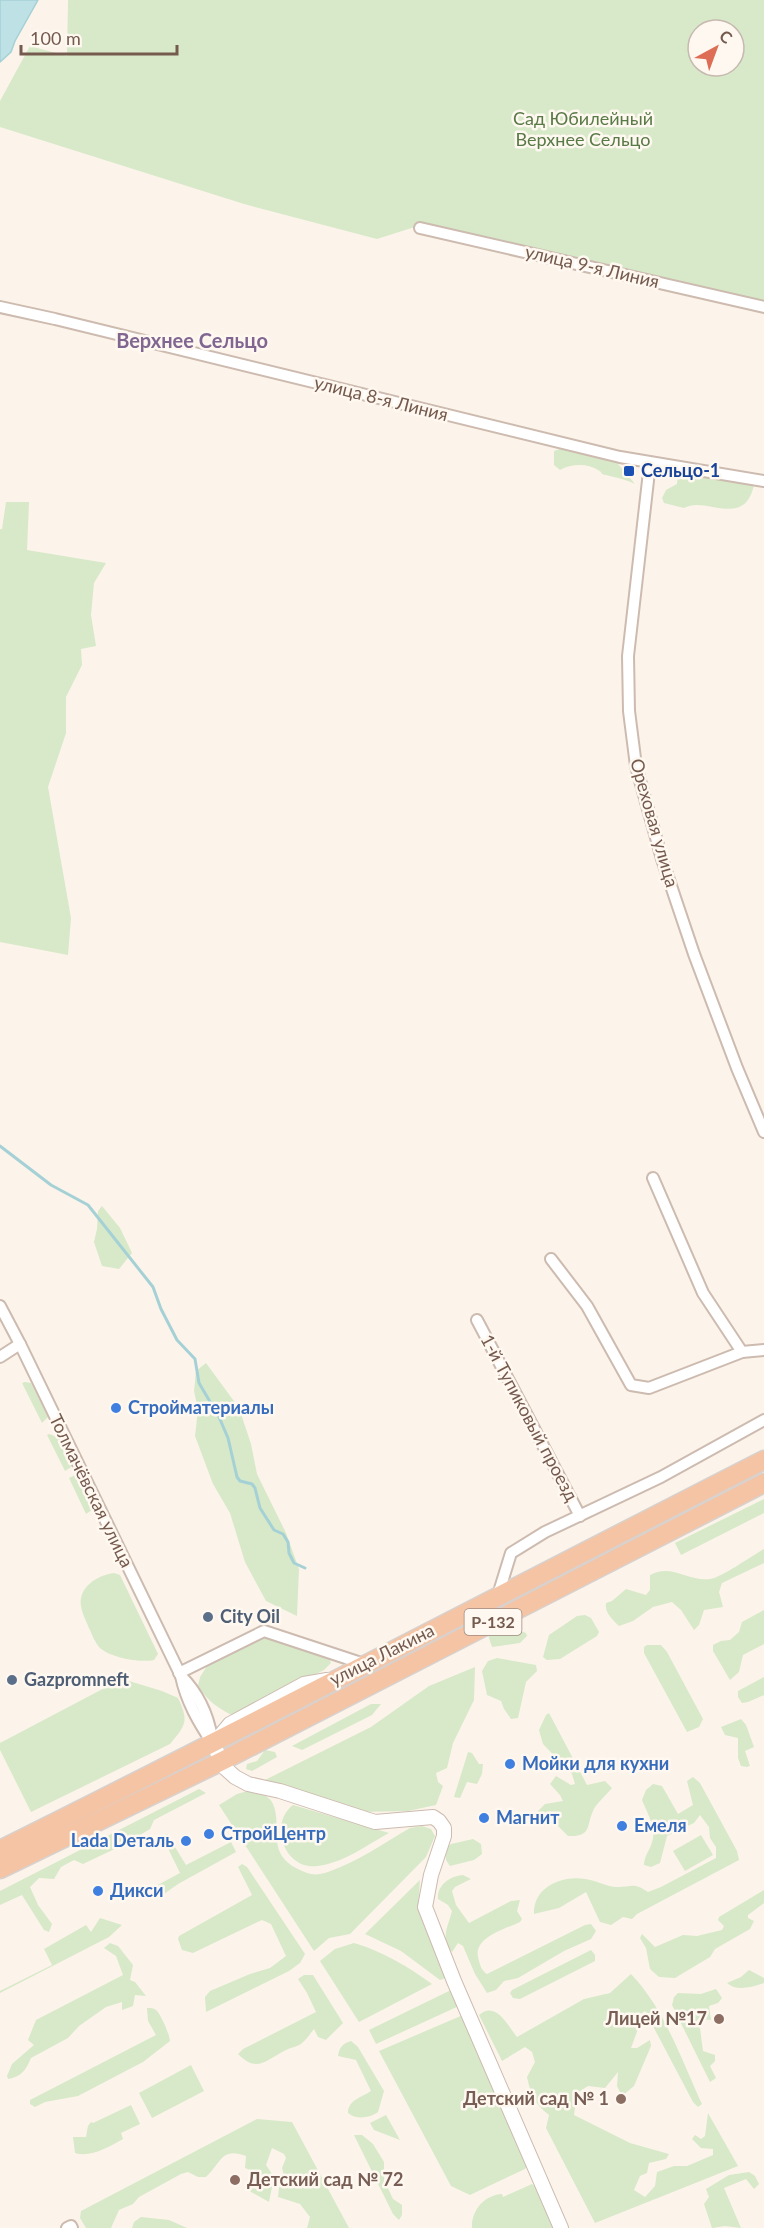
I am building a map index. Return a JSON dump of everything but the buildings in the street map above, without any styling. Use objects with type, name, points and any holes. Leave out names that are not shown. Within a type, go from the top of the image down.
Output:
[{"type":"highway","name":"улица Лакина","points":[[0,1850],[213,1744],[364,1664],[764,1460]]},
{"type":"highway","name":"улица Лакина","points":[[0,1869],[222,1761],[764,1483]]},
{"type":"street","name":"улица 9-я Линия","points":[[420,228],[764,307]]},
{"type":"street","name":"улица 8-я Линия","points":[[0,307],[650,463],[764,480]]},
{"type":"street","name":"Ореховая улица","points":[[650,463],[628,646],[629,711],[636,766],[659,849],[694,954],[763,1127]]},
{"type":"street","points":[[653,1178],[703,1293],[742,1352]]},
{"type":"street","points":[[551,1259],[587,1306],[631,1385],[649,1388],[742,1352],[764,1350]]},
{"type":"street","name":"Толмачёвская улица","points":[[0,1306],[180,1674],[184,1691],[200,1725],[213,1744]]},
{"type":"street","name":"1-й Тупиковый проезд","points":[[477,1320],[580,1516]]},
{"type":"street","points":[[0,1357],[20,1344]]},
{"type":"street","points":[[498,1595],[511,1553],[544,1532],[660,1477],[764,1420]]},
{"type":"street","points":[[180,1674],[264,1631],[364,1664]]},
{"type":"street","points":[[213,1744],[225,1768],[248,1784],[280,1791],[375,1822],[433,1817],[439,1821],[444,1828],[444,1836],[431,1875],[425,1907],[454,1981],[561,2228]]},
{"type":"green space","name":"Сад Юбилейный Верхнее Сельцо","points":[[68,0],[764,0],[764,304],[421,225],[377,239],[244,204],[0,127],[0,101],[30,46],[67,56]]},
{"type":"green space","points":[[560,449],[624,460],[618,464],[635,484],[602,474],[584,465],[560,470],[554,465],[554,451]]},
{"type":"green space","points":[[678,472],[754,485],[749,498],[742,506],[733,509],[702,505],[684,508],[664,503],[662,498],[666,490],[677,484]]},
{"type":"green space","points":[[6,502],[29,502],[27,550],[106,563],[94,583],[91,615],[96,646],[81,649],[82,665],[66,697],[66,733],[48,787],[71,918],[68,955],[0,942],[0,529],[2,529]]},
{"type":"green space","points":[[102,1206],[120,1228],[132,1253],[119,1269],[102,1266],[94,1242],[98,1211]]},
{"type":"green space","points":[[206,1363],[239,1408],[251,1444],[257,1474],[286,1533],[299,1569],[297,1616],[266,1601],[245,1562],[230,1513],[213,1484],[195,1436],[198,1410],[194,1391],[196,1371]]},
{"type":"green space","points":[[22,1383],[31,1383],[48,1417],[42,1423]]},
{"type":"green space","points":[[47,1435],[57,1437],[71,1467],[65,1471]]},
{"type":"green space","points":[[75,1475],[92,1510],[86,1514],[69,1478]]},
{"type":"green space","points":[[764,1499],[764,1513],[681,1555],[675,1543]]},
{"type":"green space","points":[[764,1549],[764,1563],[722,1583],[719,1592],[723,1607],[704,1610],[699,1625],[694,1630],[681,1610],[672,1602],[653,1607],[633,1621],[619,1626],[606,1610],[606,1603],[612,1601],[626,1589],[646,1595],[650,1590],[650,1575],[665,1571],[702,1579],[715,1578]]},
{"type":"green space","points":[[114,1573],[120,1575],[158,1654],[154,1660],[134,1660],[111,1655],[100,1648],[92,1636],[82,1609],[83,1593],[96,1579]]},
{"type":"green space","points":[[764,1610],[764,1644],[743,1655],[739,1672],[730,1680],[713,1651],[713,1645],[730,1640],[739,1632],[742,1622]]},
{"type":"green space","points":[[585,1615],[591,1618],[599,1632],[597,1636],[560,1659],[547,1660],[543,1657],[549,1635],[577,1616]]},
{"type":"green space","points":[[506,1625],[526,1633],[527,1636],[520,1643],[492,1647],[488,1635]]},
{"type":"green space","points":[[260,1638],[274,1639],[329,1658],[331,1663],[324,1670],[234,1716],[205,1696],[198,1686],[200,1677],[207,1666]]},
{"type":"green space","points":[[661,1645],[667,1652],[703,1719],[699,1727],[687,1732],[644,1653],[644,1647]]},
{"type":"green space","points":[[497,1658],[536,1665],[537,1671],[526,1682],[518,1718],[511,1719],[501,1701],[487,1695],[482,1671],[488,1661]]},
{"type":"green space","points":[[475,1667],[474,1700],[453,1743],[447,1768],[436,1773],[438,1782],[443,1786],[436,1805],[408,1811],[359,1812],[265,1780],[371,1727],[429,1686]]},
{"type":"green space","points":[[764,1677],[764,1695],[742,1703],[738,1697],[738,1691]]},
{"type":"green space","points":[[129,1681],[178,1698],[185,1718],[180,1732],[170,1744],[31,1812],[0,1750],[0,1743],[114,1683]]},
{"type":"green space","points":[[371,1704],[381,1704],[372,1715],[302,1750],[292,1746]]},
{"type":"green space","points":[[549,1713],[587,1785],[605,1781],[612,1788],[595,1807],[585,1832],[576,1836],[568,1836],[557,1825],[545,1826],[533,1816],[545,1804],[563,1801],[550,1784],[556,1776],[571,1785],[575,1784],[572,1774],[543,1744],[539,1730]]},
{"type":"green space","points":[[741,1719],[746,1725],[754,1747],[745,1751],[750,1766],[747,1767],[741,1766],[738,1758],[738,1738],[725,1735],[721,1727]]},
{"type":"green space","points":[[265,1750],[275,1752],[277,1757],[252,1771],[246,1769],[247,1764],[257,1761]]},
{"type":"green space","points":[[468,1752],[472,1753],[479,1764],[483,1764],[482,1774],[477,1784],[467,1782],[460,1798],[454,1797]]},
{"type":"green space","points":[[693,1777],[700,1783],[737,1851],[739,1860],[637,1914],[632,1919],[623,1917],[611,1925],[600,1922],[586,1892],[559,1908],[534,1914],[538,1897],[550,1885],[558,1881],[585,1879],[613,1887],[636,1886],[648,1892],[716,1858],[716,1847],[710,1838],[709,1827],[700,1815],[694,1823],[667,1836],[660,1863],[651,1867],[644,1865],[653,1837],[651,1821],[642,1800],[646,1790],[653,1784],[662,1786],[678,1814],[693,1805],[687,1781]]},
{"type":"green space","points":[[199,1789],[206,1793],[154,1820],[150,1829],[123,1845],[83,1864],[74,1860],[61,1867],[54,1879],[39,1878],[30,1887],[38,1905],[52,1924],[49,1932],[44,1930],[22,1895],[0,1905],[0,1891]]},
{"type":"green space","points":[[251,1790],[272,1801],[276,1813],[278,1847],[282,1855],[288,1863],[309,1874],[320,1874],[339,1868],[410,1828],[422,1826],[431,1829],[435,1836],[426,1857],[350,1934],[329,1938],[314,1951],[219,1805],[237,1794]]},
{"type":"green space","points":[[293,1805],[389,1833],[337,1861],[318,1866],[306,1866],[289,1854],[281,1834],[286,1813]]},
{"type":"green space","points":[[167,1834],[186,1865],[231,1842],[236,1852],[178,1884],[157,1899],[152,1888],[180,1873],[162,1836]]},
{"type":"green space","points":[[701,1835],[713,1855],[685,1871],[673,1851]]},
{"type":"green space","points":[[473,1839],[481,1844],[482,1854],[474,1860],[450,1866],[446,1860],[445,1849],[451,1844]]},
{"type":"green space","points":[[242,1864],[247,1867],[305,1954],[300,1963],[289,1971],[206,2012],[205,1997],[210,1991],[270,1968],[286,1956],[271,1924],[262,1920],[193,1953],[182,1950],[179,1936],[252,1895],[238,1867]]},
{"type":"green space","points":[[463,1875],[471,1879],[452,1891],[456,1905],[469,1923],[511,1901],[520,1900],[517,1911],[522,1919],[520,1922],[486,1939],[478,1950],[480,1965],[487,1974],[585,1925],[591,1924],[596,1931],[591,1939],[564,1951],[518,1978],[504,1981],[496,1990],[487,1993],[475,1974],[463,1946],[458,1943],[452,1952],[446,1942],[446,1932],[452,1911],[448,1905],[438,1899],[438,1894],[445,1882]]},
{"type":"green space","points":[[420,1880],[418,1909],[446,1978],[440,1980],[401,1951],[365,1934]]},
{"type":"green space","points":[[764,1890],[764,1903],[748,1915],[748,1918],[754,1921],[750,1929],[715,1949],[710,1957],[675,1978],[659,1977],[650,1969],[646,1948],[640,1938],[642,1934],[655,1947],[683,1935],[697,1936],[722,1930],[724,1926],[718,1920],[719,1917]]},
{"type":"green space","points":[[100,1918],[122,1925],[109,1937],[0,1993],[52,1965],[44,1949],[86,1925],[91,1932]]},
{"type":"green space","points":[[110,1943],[118,1946],[133,1965],[130,1980],[135,1982],[146,1996],[135,1995],[133,2006],[122,2010],[122,2002],[106,2007],[79,2026],[68,2038],[31,2058],[20,2075],[8,2079],[12,2064],[34,2045],[28,2040],[36,2020],[123,1975],[116,1956],[104,1948]]},
{"type":"green space","points":[[354,1943],[395,1960],[432,1984],[359,2022],[320,1961],[335,1949]]},
{"type":"green space","points":[[591,1950],[595,1955],[595,1961],[520,1999],[513,1998],[510,1993],[512,1990]]},
{"type":"green space","points":[[749,1970],[764,1978],[764,1983],[740,1988],[727,1983],[741,1977]]},
{"type":"green space","name":"Детский сад № 1","points":[[631,1974],[663,2019],[702,2104],[698,2107],[693,2102],[645,2011],[638,2016],[638,2029],[631,2048],[637,2048],[650,2040],[651,2046],[634,2086],[622,2096],[617,2086],[618,2072],[605,2088],[588,2086],[577,2093],[574,2115],[630,2143],[669,2154],[666,2159],[649,2163],[647,2173],[640,2176],[634,2190],[645,2197],[655,2186],[657,2172],[674,2166],[687,2166],[713,2155],[713,2149],[701,2148],[692,2139],[695,2135],[701,2139],[705,2136],[708,2113],[738,2166],[595,2223],[546,2128],[549,2115],[540,2107],[532,2094],[527,2077],[535,2062],[532,2052],[525,2047],[502,2061],[479,2015],[485,2011],[496,2012],[506,2021],[517,2037],[584,1999],[610,1993]]},
{"type":"green space","points":[[304,1975],[313,1975],[343,2023],[326,2040],[318,2037],[314,2029],[301,2044],[266,2061],[256,2064],[245,2060],[238,2054],[243,2049],[316,2012],[298,1979]]},
{"type":"green space","points":[[716,1989],[722,1998],[718,2003],[709,2006],[711,2020],[698,2019],[696,2022],[700,2028],[703,2051],[715,2055],[715,2061],[710,2066],[716,2078],[710,2082],[672,2005],[678,1993],[701,1994]]},
{"type":"green space","points":[[451,1990],[459,2006],[376,2044],[369,2030]]},
{"type":"green space","points":[[147,2008],[158,2012],[170,2041],[143,2062],[78,2096],[45,2102],[35,2107],[30,2104],[30,2100],[156,2035],[148,2021]]},
{"type":"green space","points":[[463,2015],[528,2165],[525,2169],[470,2195],[451,2186],[379,2051]]},
{"type":"green space","points":[[351,2041],[358,2047],[384,2091],[378,2112],[367,2117],[355,2117],[348,2113],[353,2102],[371,2091],[356,2060],[338,2056],[342,2046]]},
{"type":"green space","points":[[191,2065],[204,2091],[152,2118],[139,2093]]},
{"type":"green space","points":[[131,2105],[140,2124],[121,2133],[123,2139],[93,2153],[75,2153],[73,2137],[86,2137],[91,2122]]},
{"type":"green space","points":[[386,2115],[400,2140],[374,2130],[370,2123]]},
{"type":"green space","points":[[257,2119],[292,2122],[349,2228],[307,2228],[310,2217],[300,2204],[278,2197],[279,2188],[285,2179],[282,2168],[286,2158],[284,2154],[272,2148],[266,2165],[274,2177],[269,2202],[246,2189],[253,2171],[245,2168],[246,2156],[231,2153],[223,2158],[206,2177],[198,2177],[188,2172],[181,2174],[139,2197],[133,2204],[119,2210],[111,2228],[86,2228],[80,2218],[81,2211]]},
{"type":"green space","points":[[354,2135],[362,2135],[373,2144],[384,2162],[384,2180],[393,2199],[402,2205],[402,2215],[399,2220],[393,2214]]},
{"type":"green space","points":[[749,2172],[755,2176],[759,2184],[754,2189],[746,2179],[724,2188],[741,2228],[725,2226],[712,2228],[704,2204],[709,2197],[706,2189],[729,2175]]},
{"type":"green space","points":[[532,2184],[541,2191],[557,2228],[472,2228],[476,2210],[484,2201],[496,2195],[502,2194],[503,2197]]},
{"type":"green space","points":[[141,2217],[169,2220],[187,2228],[132,2228],[134,2222]]},
{"type":"water","points":[[0,0],[38,0],[11,52],[0,62]]},
{"type":"waterway","points":[[0,1146],[51,1185],[88,1205],[153,1287],[177,1340],[195,1359],[199,1383],[219,1417],[228,1438],[237,1477],[240,1481],[252,1484],[255,1488],[260,1508],[274,1530],[283,1534],[288,1542],[289,1553],[294,1563],[305,1568]]},
{"type":"place","name":"Сельцо-1","points":[[629,471]]},
{"type":"place","name":"Стройматериалы","points":[[116,1408]]},
{"type":"place","name":"City Oil","points":[[208,1617]]},
{"type":"place","name":"Gazpromneft","points":[[12,1680]]},
{"type":"place","name":"Мойки для кухни","points":[[510,1764]]},
{"type":"place","name":"Магнит","points":[[484,1818]]},
{"type":"place","name":"Емеля","points":[[622,1826]]},
{"type":"place","name":"СтройЦентр","points":[[209,1834]]},
{"type":"place","name":"Lada Dеталь","points":[[186,1841]]},
{"type":"place","name":"Дикси","points":[[98,1891]]},
{"type":"place","name":"Лицей №17","points":[[719,2019]]},
{"type":"place","name":"Детский сад № 1","points":[[621,2099]]},
{"type":"place","name":"Детский сад № 72","points":[[235,2180]]},
{"type":"district","name":"Верхнее Сельцо","points":[[192,341]]}]
